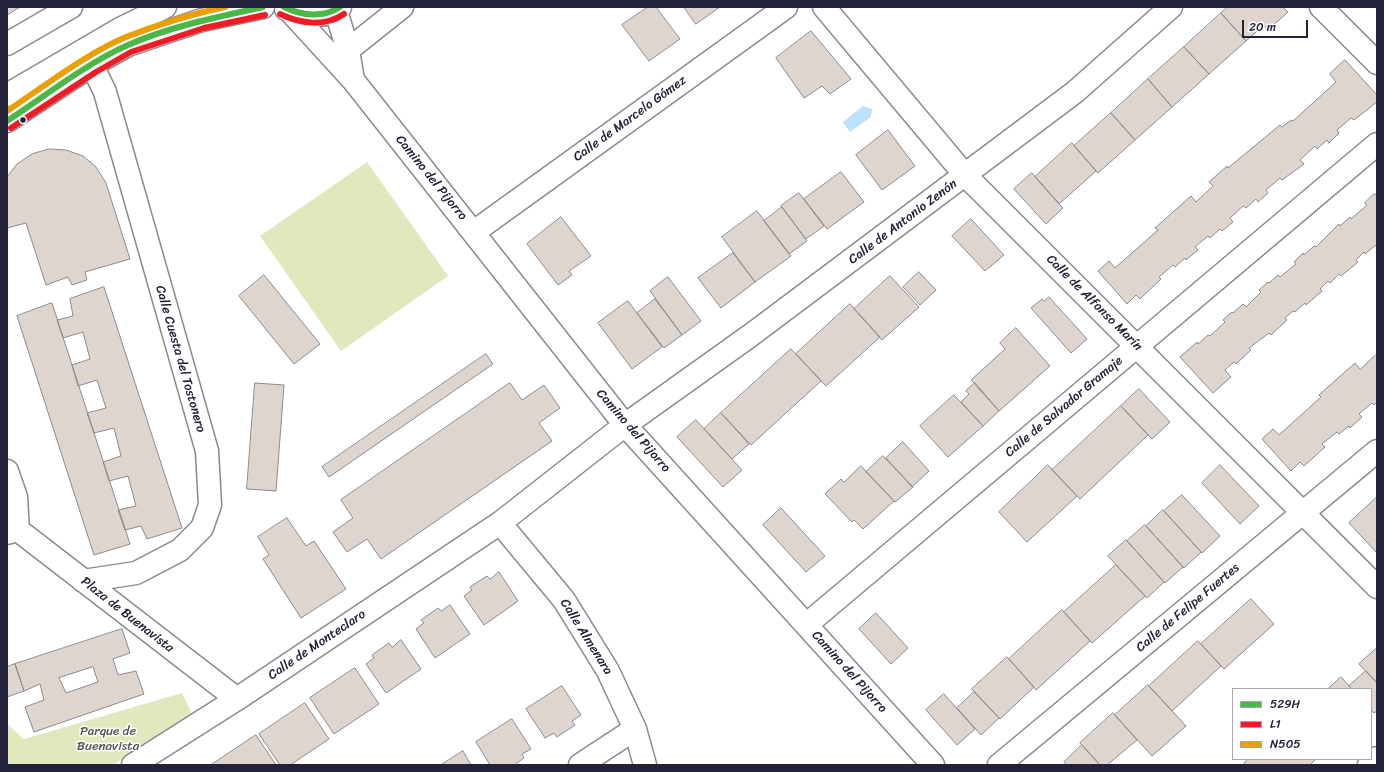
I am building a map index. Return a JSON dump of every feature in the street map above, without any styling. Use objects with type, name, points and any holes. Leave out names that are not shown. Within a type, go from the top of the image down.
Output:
[{"type":"street","points":[[7,44],[71,7]]},
{"type":"street","points":[[7,95],[120,29],[166,7]]},
{"type":"street","points":[[7,120],[92,65],[128,45],[202,20],[263,7]]},
{"type":"street","points":[[348,50],[402,7]]},
{"type":"street","name":"Calle de Marcelo Gómez","points":[[474,232],[786,7]]},
{"type":"street","name":"Calle de Alfonso Marín","points":[[824,7],[965,175],[1377,587]]},
{"type":"street","name":"Calle de Antonio Zenón","points":[[500,523],[625,425],[751,335],[1075,92],[1171,7]]},
{"type":"street","points":[[1321,7],[1377,64]]},
{"type":"street","points":[[286,8],[314,16],[338,9]]},
{"type":"street","name":"Camino del Pijorro","points":[[286,8],[353,80],[625,425],[934,765]]},
{"type":"street","name":"Camino del Pijorro","points":[[338,9],[348,50],[353,80]]},
{"type":"street","name":"Calle Cuesta del Tostonero","points":[[83,581],[136,573],[180,550],[202,528],[210,504],[206,451],[105,92],[92,65]]},
{"type":"street","name":"Calle de Salvador Gramaje","points":[[806,625],[1377,144]]},
{"type":"street","name":"Calle de Felipe Fuertes","points":[[999,765],[1377,451]]},
{"type":"street","name":"Plaza de Buenavista","points":[[7,471],[16,498],[13,532],[83,581],[237,699]]},
{"type":"street","name":"Calle de Monteclaro","points":[[133,765],[237,699],[500,523]]},
{"type":"street","name":"Calle Almenara","points":[[500,523],[564,600],[608,671],[635,728],[645,765]]},
{"type":"street","points":[[580,765],[635,728]]},
{"type":"street","points":[[1369,765],[1377,758]]},
{"type":"green space","points":[[367,162],[448,276],[341,351],[260,236]]},
{"type":"green space","name":"Parque de Buenavista","points":[[182,693],[193,716],[113,765],[7,765],[7,724],[24,739]]},
{"type":"water","points":[[863,106],[872,109],[871,117],[850,132],[843,122]]},
{"type":"building","points":[[7,7],[20,7],[7,15]]},
{"type":"building","points":[[648,7],[656,7],[680,39],[649,61],[622,25]]},
{"type":"building","points":[[684,7],[720,7],[696,24]]},
{"type":"building","points":[[1228,7],[1283,7],[1288,12],[1268,30],[1264,25],[1246,41],[1221,13]]},
{"type":"building","points":[[1221,13],[1246,41],[1209,74],[1184,47]]},
{"type":"building","points":[[811,31],[851,79],[830,94],[822,86],[804,98],[776,58]]},
{"type":"building","points":[[1184,47],[1209,74],[1172,107],[1148,79]]},
{"type":"building","points":[[1345,60],[1377,95],[1377,102],[1354,120],[1351,118],[1337,130],[1339,133],[1329,143],[1327,140],[1317,149],[1315,146],[1300,160],[1304,164],[1282,180],[1280,178],[1266,190],[1268,193],[1258,202],[1256,199],[1246,208],[1243,206],[1230,218],[1233,222],[1222,231],[1220,229],[1210,238],[1208,236],[1195,247],[1198,250],[1186,260],[1185,258],[1175,267],[1173,265],[1159,277],[1161,279],[1140,299],[1136,295],[1127,304],[1098,271],[1109,261],[1115,268],[1158,230],[1155,228],[1191,196],[1196,202],[1213,186],[1209,182],[1227,166],[1228,168],[1280,125],[1282,127],[1291,120],[1293,121],[1336,82],[1330,74]]},
{"type":"building","points":[[1148,79],[1172,107],[1135,140],[1111,113]]},
{"type":"building","points":[[1111,113],[1135,140],[1098,173],[1074,146]]},
{"type":"building","points":[[888,130],[915,166],[882,190],[856,155]]},
{"type":"building","points":[[1072,143],[1096,171],[1059,204],[1035,177]]},
{"type":"building","points":[[49,149],[66,150],[83,156],[96,167],[106,183],[130,259],[85,272],[87,280],[72,285],[68,277],[46,285],[26,223],[7,228],[7,177],[17,164],[32,154]]},
{"type":"building","points":[[841,172],[864,202],[827,229],[804,199]]},
{"type":"building","points":[[1032,173],[1063,208],[1046,224],[1014,189]]},
{"type":"building","points":[[799,193],[824,226],[806,239],[781,206]]},
{"type":"building","points":[[1374,194],[1377,195],[1377,246],[1376,245],[1365,254],[1364,252],[1356,260],[1358,262],[1341,276],[1339,274],[1330,283],[1328,281],[1320,289],[1322,291],[1306,305],[1305,303],[1295,312],[1293,311],[1285,318],[1287,320],[1271,335],[1269,333],[1249,348],[1251,350],[1236,364],[1234,362],[1225,370],[1231,377],[1213,393],[1180,357],[1197,342],[1198,344],[1208,335],[1210,336],[1225,322],[1223,320],[1232,312],[1233,313],[1243,304],[1246,307],[1261,292],[1259,290],[1278,275],[1280,277],[1296,264],[1294,262],[1303,253],[1304,255],[1314,246],[1316,247],[1339,224],[1340,226],[1350,217],[1351,219],[1367,205],[1365,203]]},
{"type":"building","points":[[782,207],[807,241],[789,254],[764,221]]},
{"type":"building","points":[[757,211],[791,256],[755,282],[722,237]]},
{"type":"building","points":[[561,217],[591,256],[569,271],[572,275],[558,285],[527,244]]},
{"type":"building","points":[[971,219],[1004,255],[985,271],[952,236]]},
{"type":"building","points":[[733,253],[755,282],[721,308],[698,278]]},
{"type":"building","points":[[919,272],[936,290],[920,305],[903,287]]},
{"type":"building","points":[[264,275],[320,344],[294,364],[239,296]]},
{"type":"building","points":[[890,276],[919,307],[882,340],[854,309]]},
{"type":"building","points":[[668,277],[701,321],[682,335],[650,291]]},
{"type":"building","points":[[104,287],[182,528],[147,539],[141,526],[125,530],[118,510],[136,506],[128,476],[109,481],[103,462],[121,456],[114,428],[94,433],[87,413],[106,408],[97,380],[78,386],[72,365],[90,359],[83,332],[63,338],[57,320],[73,316],[70,299]]},
{"type":"building","points":[[1049,297],[1087,339],[1071,353],[1031,308],[1042,299],[1044,301]]},
{"type":"building","points":[[655,299],[682,335],[664,348],[637,313]]},
{"type":"building","points":[[628,301],[662,347],[632,369],[598,323]]},
{"type":"building","points":[[52,303],[130,544],[94,555],[17,316]]},
{"type":"building","points":[[850,304],[880,337],[826,386],[796,354]]},
{"type":"building","points":[[1016,328],[1050,366],[999,411],[971,380],[1005,349],[1000,343]]},
{"type":"building","points":[[791,349],[821,381],[751,445],[721,413]]},
{"type":"building","points":[[486,354],[493,364],[329,477],[322,467]]},
{"type":"building","points":[[1377,354],[1377,402],[1374,405],[1372,403],[1359,414],[1362,417],[1350,428],[1349,426],[1339,434],[1337,432],[1322,444],[1325,447],[1304,466],[1300,462],[1291,471],[1262,439],[1273,429],[1279,435],[1321,397],[1319,395],[1355,363],[1360,369]]},
{"type":"building","points":[[255,383],[284,385],[276,491],[247,489]]},
{"type":"building","points":[[510,383],[522,400],[544,385],[560,408],[539,423],[552,441],[381,559],[367,539],[347,552],[333,532],[353,518],[341,500]]},
{"type":"building","points":[[975,383],[999,411],[983,426],[961,402],[969,394],[966,391]]},
{"type":"building","points":[[1139,389],[1170,422],[1152,439],[1121,406]]},
{"type":"building","points":[[954,395],[983,426],[948,457],[920,426]]},
{"type":"building","points":[[1121,406],[1148,435],[1080,499],[1052,470]]},
{"type":"building","points":[[721,413],[749,444],[732,459],[704,429]]},
{"type":"building","points":[[696,420],[742,470],[723,487],[677,437]]},
{"type":"building","points":[[903,442],[929,471],[912,487],[886,458]]},
{"type":"building","points":[[883,456],[913,487],[895,502],[866,472]]},
{"type":"building","points":[[1048,465],[1077,496],[1027,542],[999,512]]},
{"type":"building","points":[[1220,465],[1259,506],[1240,524],[1202,483]]},
{"type":"building","points":[[861,466],[894,501],[863,529],[854,520],[852,522],[825,494],[841,479],[844,482]]},
{"type":"building","points":[[1182,495],[1220,536],[1202,553],[1164,511]]},
{"type":"building","points":[[1377,497],[1377,553],[1349,523]]},
{"type":"building","points":[[781,508],[825,556],[806,572],[763,525]]},
{"type":"building","points":[[1163,510],[1201,552],[1184,568],[1146,526]]},
{"type":"building","points":[[287,518],[306,546],[314,541],[346,589],[301,618],[263,559],[269,555],[258,537]]},
{"type":"building","points":[[1145,525],[1183,567],[1165,583],[1127,541]]},
{"type":"building","points":[[1126,540],[1164,582],[1147,598],[1108,556]]},
{"type":"building","points":[[1116,565],[1145,596],[1092,643],[1064,612]]},
{"type":"building","points":[[499,572],[518,601],[484,625],[464,596],[472,590],[470,587],[487,576],[490,579]]},
{"type":"building","points":[[1251,599],[1274,624],[1224,669],[1201,644]]},
{"type":"building","points":[[450,605],[470,634],[435,658],[416,629],[424,623],[421,620],[438,608],[441,611]]},
{"type":"building","points":[[1062,610],[1090,641],[1036,690],[1009,659]]},
{"type":"building","points":[[876,613],[908,648],[891,664],[859,629]]},
{"type":"building","points":[[122,629],[130,653],[113,659],[118,675],[136,671],[144,694],[34,732],[25,707],[44,700],[40,684],[24,691],[15,664]],"holes":[[[93,667],[98,682],[66,693],[59,678]]]},
{"type":"building","points":[[401,640],[421,669],[386,693],[366,664],[374,658],[372,655],[389,643],[392,647]]},
{"type":"building","points":[[1198,641],[1221,666],[1172,711],[1149,686]]},
{"type":"building","points":[[1377,648],[1377,683],[1359,664]]},
{"type":"building","points":[[1007,657],[1034,687],[1000,719],[972,689]]},
{"type":"building","points":[[15,664],[24,691],[7,697],[7,667]]},
{"type":"building","points":[[355,668],[379,704],[334,734],[310,698]]},
{"type":"building","points":[[1366,671],[1377,683],[1377,711],[1374,713],[1372,711],[1372,688],[1351,688],[1349,686]]},
{"type":"building","points":[[1341,677],[1351,688],[1329,688]]},
{"type":"building","points":[[1148,685],[1186,726],[1152,756],[1115,715]]},
{"type":"building","points":[[562,686],[581,715],[572,721],[575,725],[557,737],[554,733],[545,738],[526,709]]},
{"type":"building","points":[[974,692],[999,718],[981,735],[957,708]]},
{"type":"building","points":[[944,694],[975,729],[957,745],[926,710]]},
{"type":"building","points":[[305,703],[329,739],[290,765],[280,765],[259,734]]},
{"type":"building","points":[[1113,713],[1137,740],[1107,765],[1100,765],[1080,743]]},
{"type":"building","points":[[512,719],[531,749],[522,754],[524,758],[514,765],[490,765],[476,742]]},
{"type":"building","points":[[256,735],[276,765],[211,765]]},
{"type":"building","points":[[1082,745],[1100,765],[1067,765],[1064,762]]},
{"type":"building","points":[[463,751],[471,765],[441,765]]},
{"type":"building","points":[[1247,760],[1315,760],[1310,765],[1243,765]]},
{"type":"transit line","name":"N505","points":[[7,111],[80,61],[111,44],[162,24],[225,7]]},
{"type":"transit line","name":"529H","points":[[7,121],[66,80],[97,61],[128,45],[178,27],[263,7]]},
{"type":"transit line","name":"529H","points":[[284,7],[305,14],[327,13],[340,7]]},
{"type":"transit line","name":"L1","points":[[280,14],[296,20],[313,23],[329,21],[344,14]]},
{"type":"transit line","name":"L1","points":[[11,128],[96,72],[131,52],[204,28],[265,15]]}]
